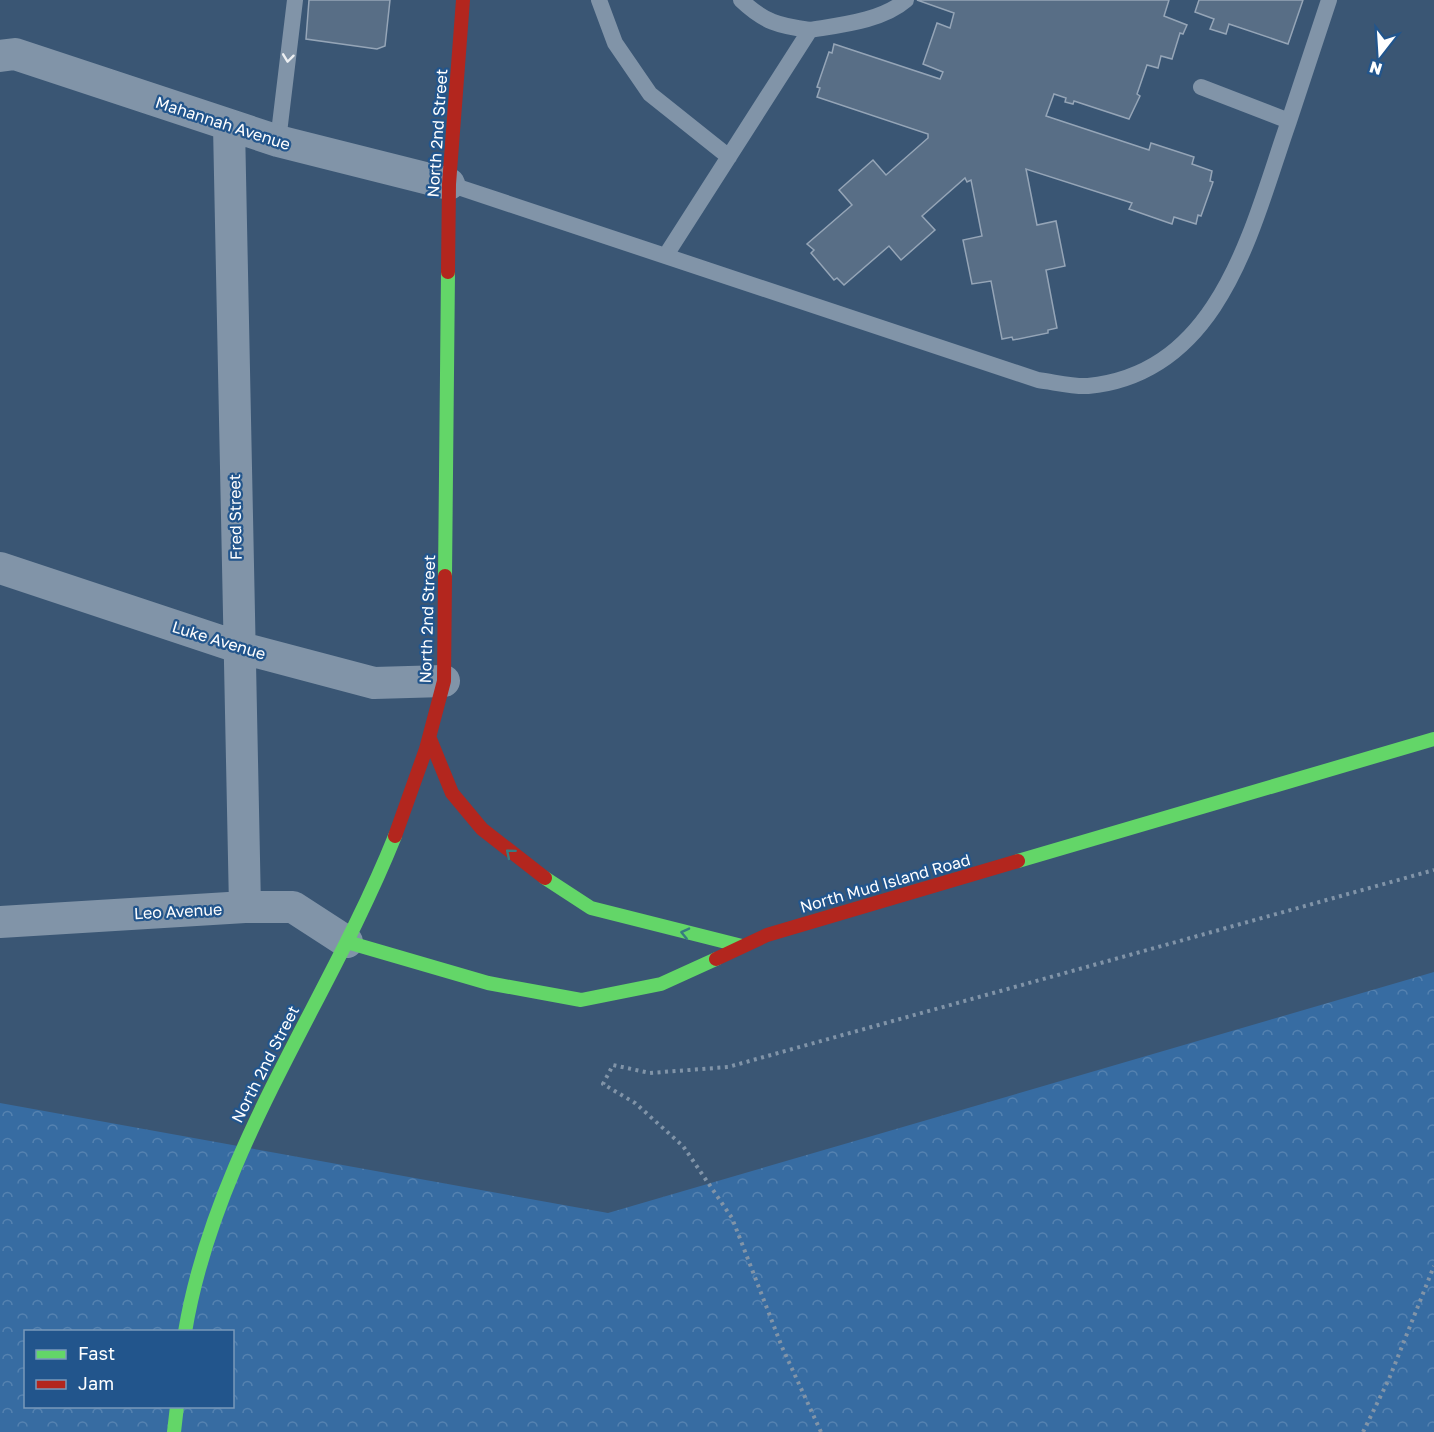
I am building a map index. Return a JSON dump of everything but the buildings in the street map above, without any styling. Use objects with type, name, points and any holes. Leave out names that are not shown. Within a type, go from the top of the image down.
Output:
[{"type":"main road","name":"North 2nd Street","points":[[185,1330],[213,1218],[261,1105],[347,942],[396,832],[430,739],[444,681],[449,184],[463,0]]},
{"type":"main road","points":[[430,739],[452,793],[482,829],[529,868],[591,908],[742,946]]},
{"type":"main road","name":"North Mud Island Road","points":[[347,942],[488,983],[581,1000],[661,984],[767,935],[1434,740]]},
{"type":"main road","points":[[174,1432],[177,1408]]},
{"type":"street","name":"Mahannah Avenue","points":[[0,56],[15,54],[278,141],[449,184]]},
{"type":"street","name":"Fred Street","points":[[229,126],[245,907]]},
{"type":"street","name":"Luke Avenue","points":[[0,568],[238,647],[374,683],[444,681]]},
{"type":"street","name":"Leo Avenue","points":[[0,922],[245,907],[293,907],[347,942]]},
{"type":"lane","points":[[278,141],[296,0]]},
{"type":"lane","points":[[598,0],[615,43],[650,94],[729,157]]},
{"type":"lane","points":[[741,0],[763,19],[785,27],[810,30],[845,24],[878,14],[906,0]]},
{"type":"lane","points":[[449,184],[1038,380],[1086,386],[1116,381],[1156,366],[1185,344],[1236,272],[1329,0]]},
{"type":"lane","points":[[666,255],[810,30]]},
{"type":"lane","points":[[1201,87],[1289,121]]},
{"type":"path","points":[[821,1432],[782,1347],[732,1218],[683,1146],[635,1102],[603,1084],[613,1065],[650,1073],[728,1067],[1434,870]]},
{"type":"path","points":[[1363,1432],[1389,1379],[1434,1266]]},
{"type":"green space","points":[[1434,972],[1434,1432],[0,1432],[0,1103],[608,1213]]},
{"type":"traffic: fast","points":[[445,576],[448,272]]},
{"type":"traffic: fast","points":[[1018,861],[1434,739]]},
{"type":"traffic: fast","points":[[185,1330],[200,1266],[221,1202],[247,1140],[368,898],[395,836]]},
{"type":"traffic: fast","points":[[545,878],[591,908],[742,946]]},
{"type":"traffic: fast","points":[[347,942],[488,983],[581,1000],[661,984],[716,959]]},
{"type":"traffic: fast","points":[[174,1432],[177,1408]]},
{"type":"traffic: jam","points":[[448,272],[449,184],[463,0]]},
{"type":"traffic: jam","points":[[395,836],[426,749],[444,681],[445,576]]},
{"type":"traffic: jam","points":[[430,739],[452,793],[482,829],[545,878]]},
{"type":"traffic: jam","points":[[716,959],[767,935],[1018,861]]}]
